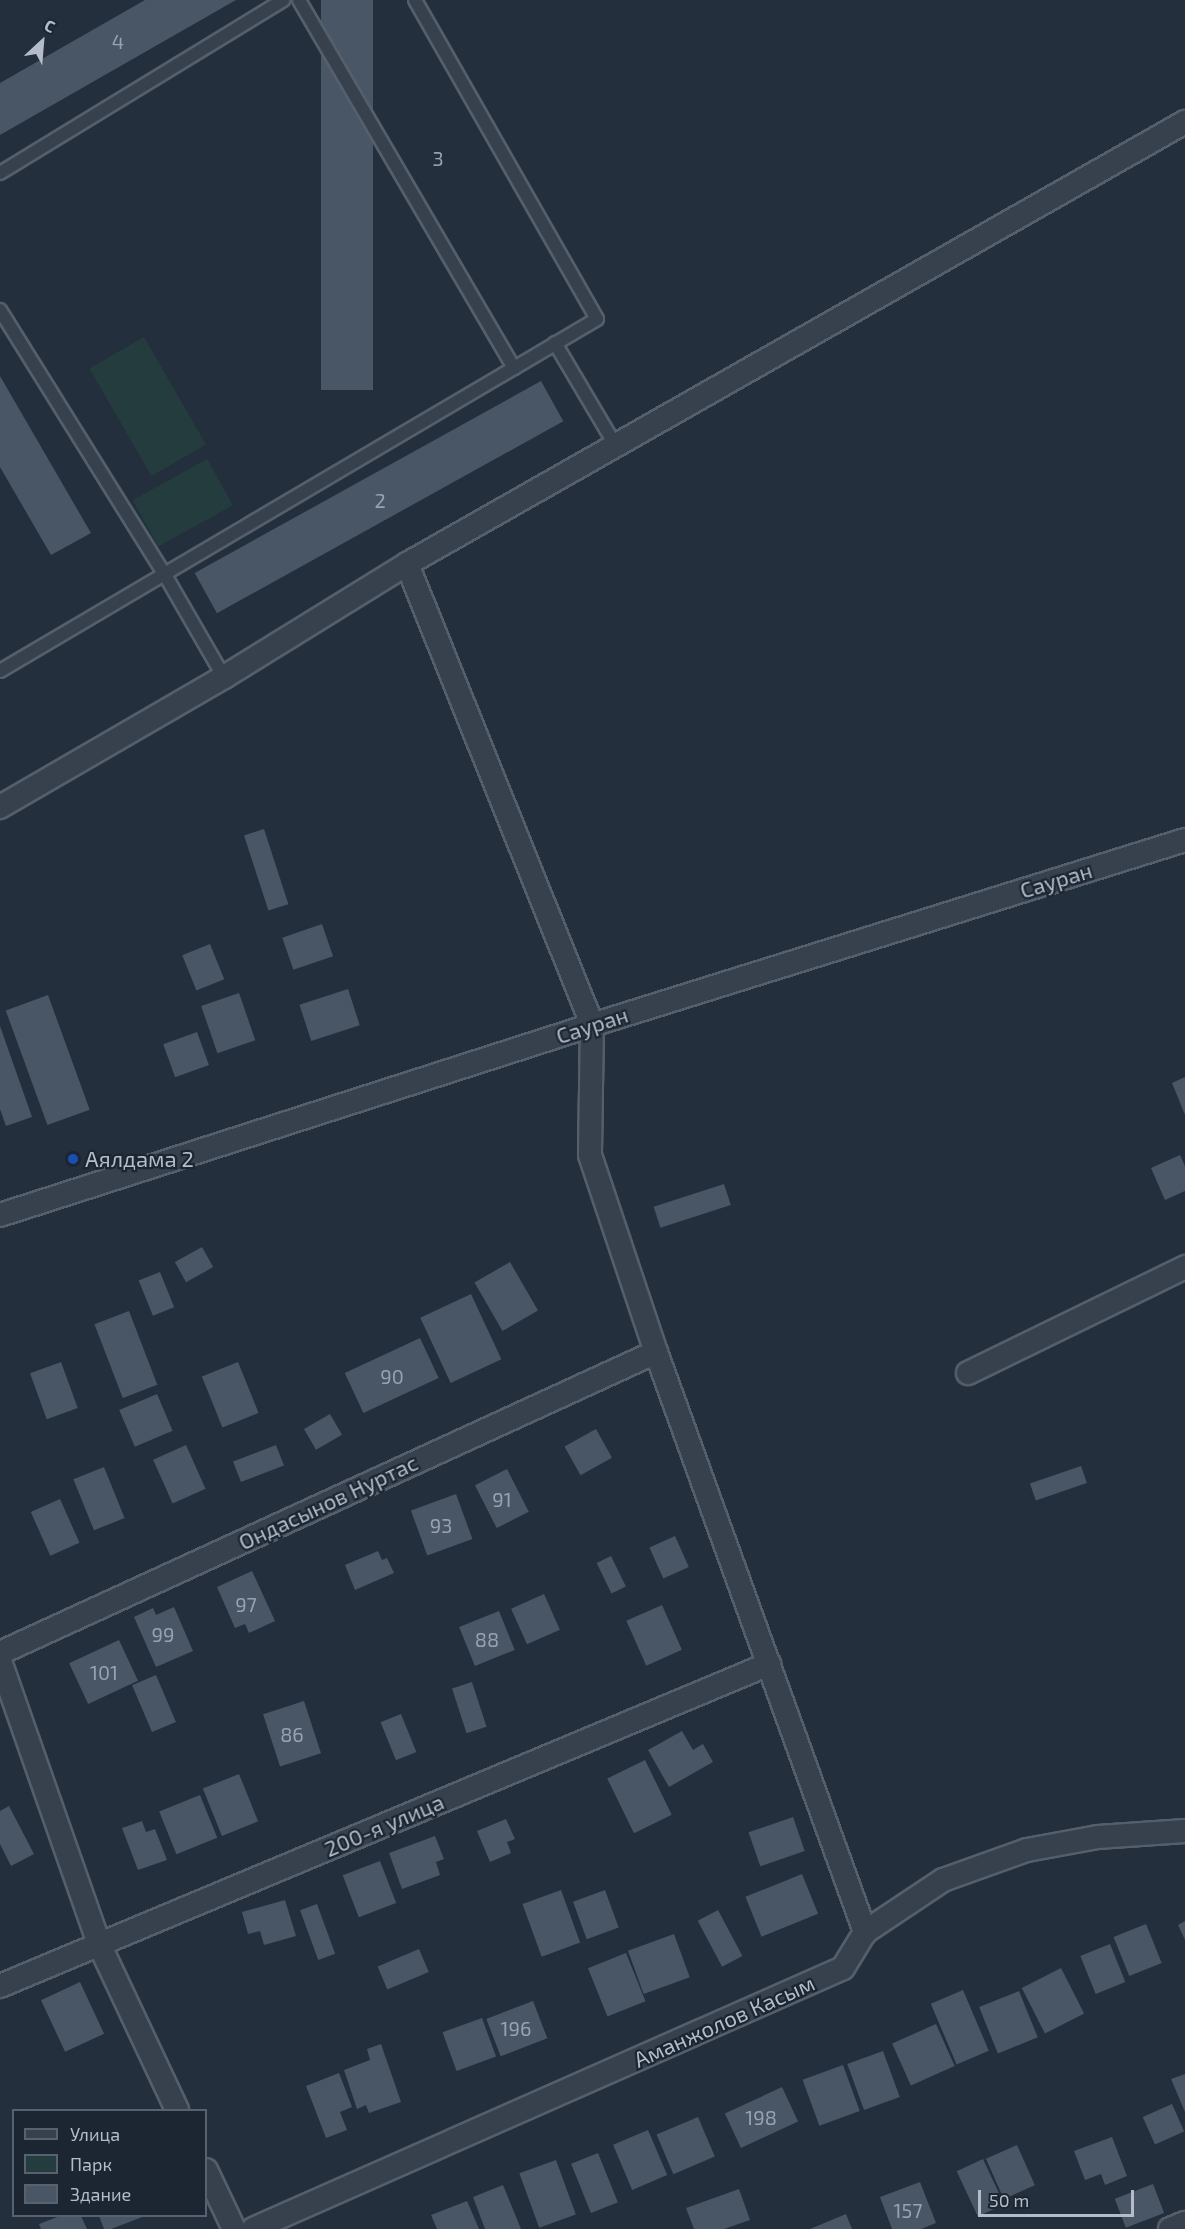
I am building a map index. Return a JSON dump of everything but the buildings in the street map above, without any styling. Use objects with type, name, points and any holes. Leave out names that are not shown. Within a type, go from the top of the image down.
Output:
[{"type":"street","points":[[0,807],[225,677],[407,564],[1185,122]]},
{"type":"street","points":[[407,564],[592,1024],[591,1155],[656,1352],[865,1932]]},
{"type":"street","name":"Сауран","points":[[0,1215],[592,1024],[1185,840]]},
{"type":"street","points":[[968,1373],[1185,1267]]},
{"type":"street","name":"Ондасынов Нуртас","points":[[0,1653],[656,1352]]},
{"type":"street","points":[[0,1661],[99,1944],[177,2109]]},
{"type":"street","name":"200-я улица","points":[[0,1986],[768,1664]]},
{"type":"street","name":"Аманжолов Касым","points":[[253,2229],[843,1968],[865,1932],[943,1880],[1027,1850],[1098,1837],[1185,1831]]},
{"type":"street","points":[[207,2172],[234,2229]]},
{"type":"street","points":[[1170,2229],[1185,2223]]},
{"type":"lane","points":[[0,172],[283,0]]},
{"type":"lane","points":[[299,0],[514,368]]},
{"type":"lane","points":[[0,671],[597,319],[415,0]]},
{"type":"lane","points":[[0,310],[165,575],[225,677]]},
{"type":"lane","points":[[555,344],[616,446]]},
{"type":"green space","points":[[144,337],[206,444],[151,476],[89,368]]},
{"type":"green space","points":[[207,459],[233,505],[158,547],[133,500]]},
{"type":"place","name":"Аялдама 2","points":[[73,1159]]}]
